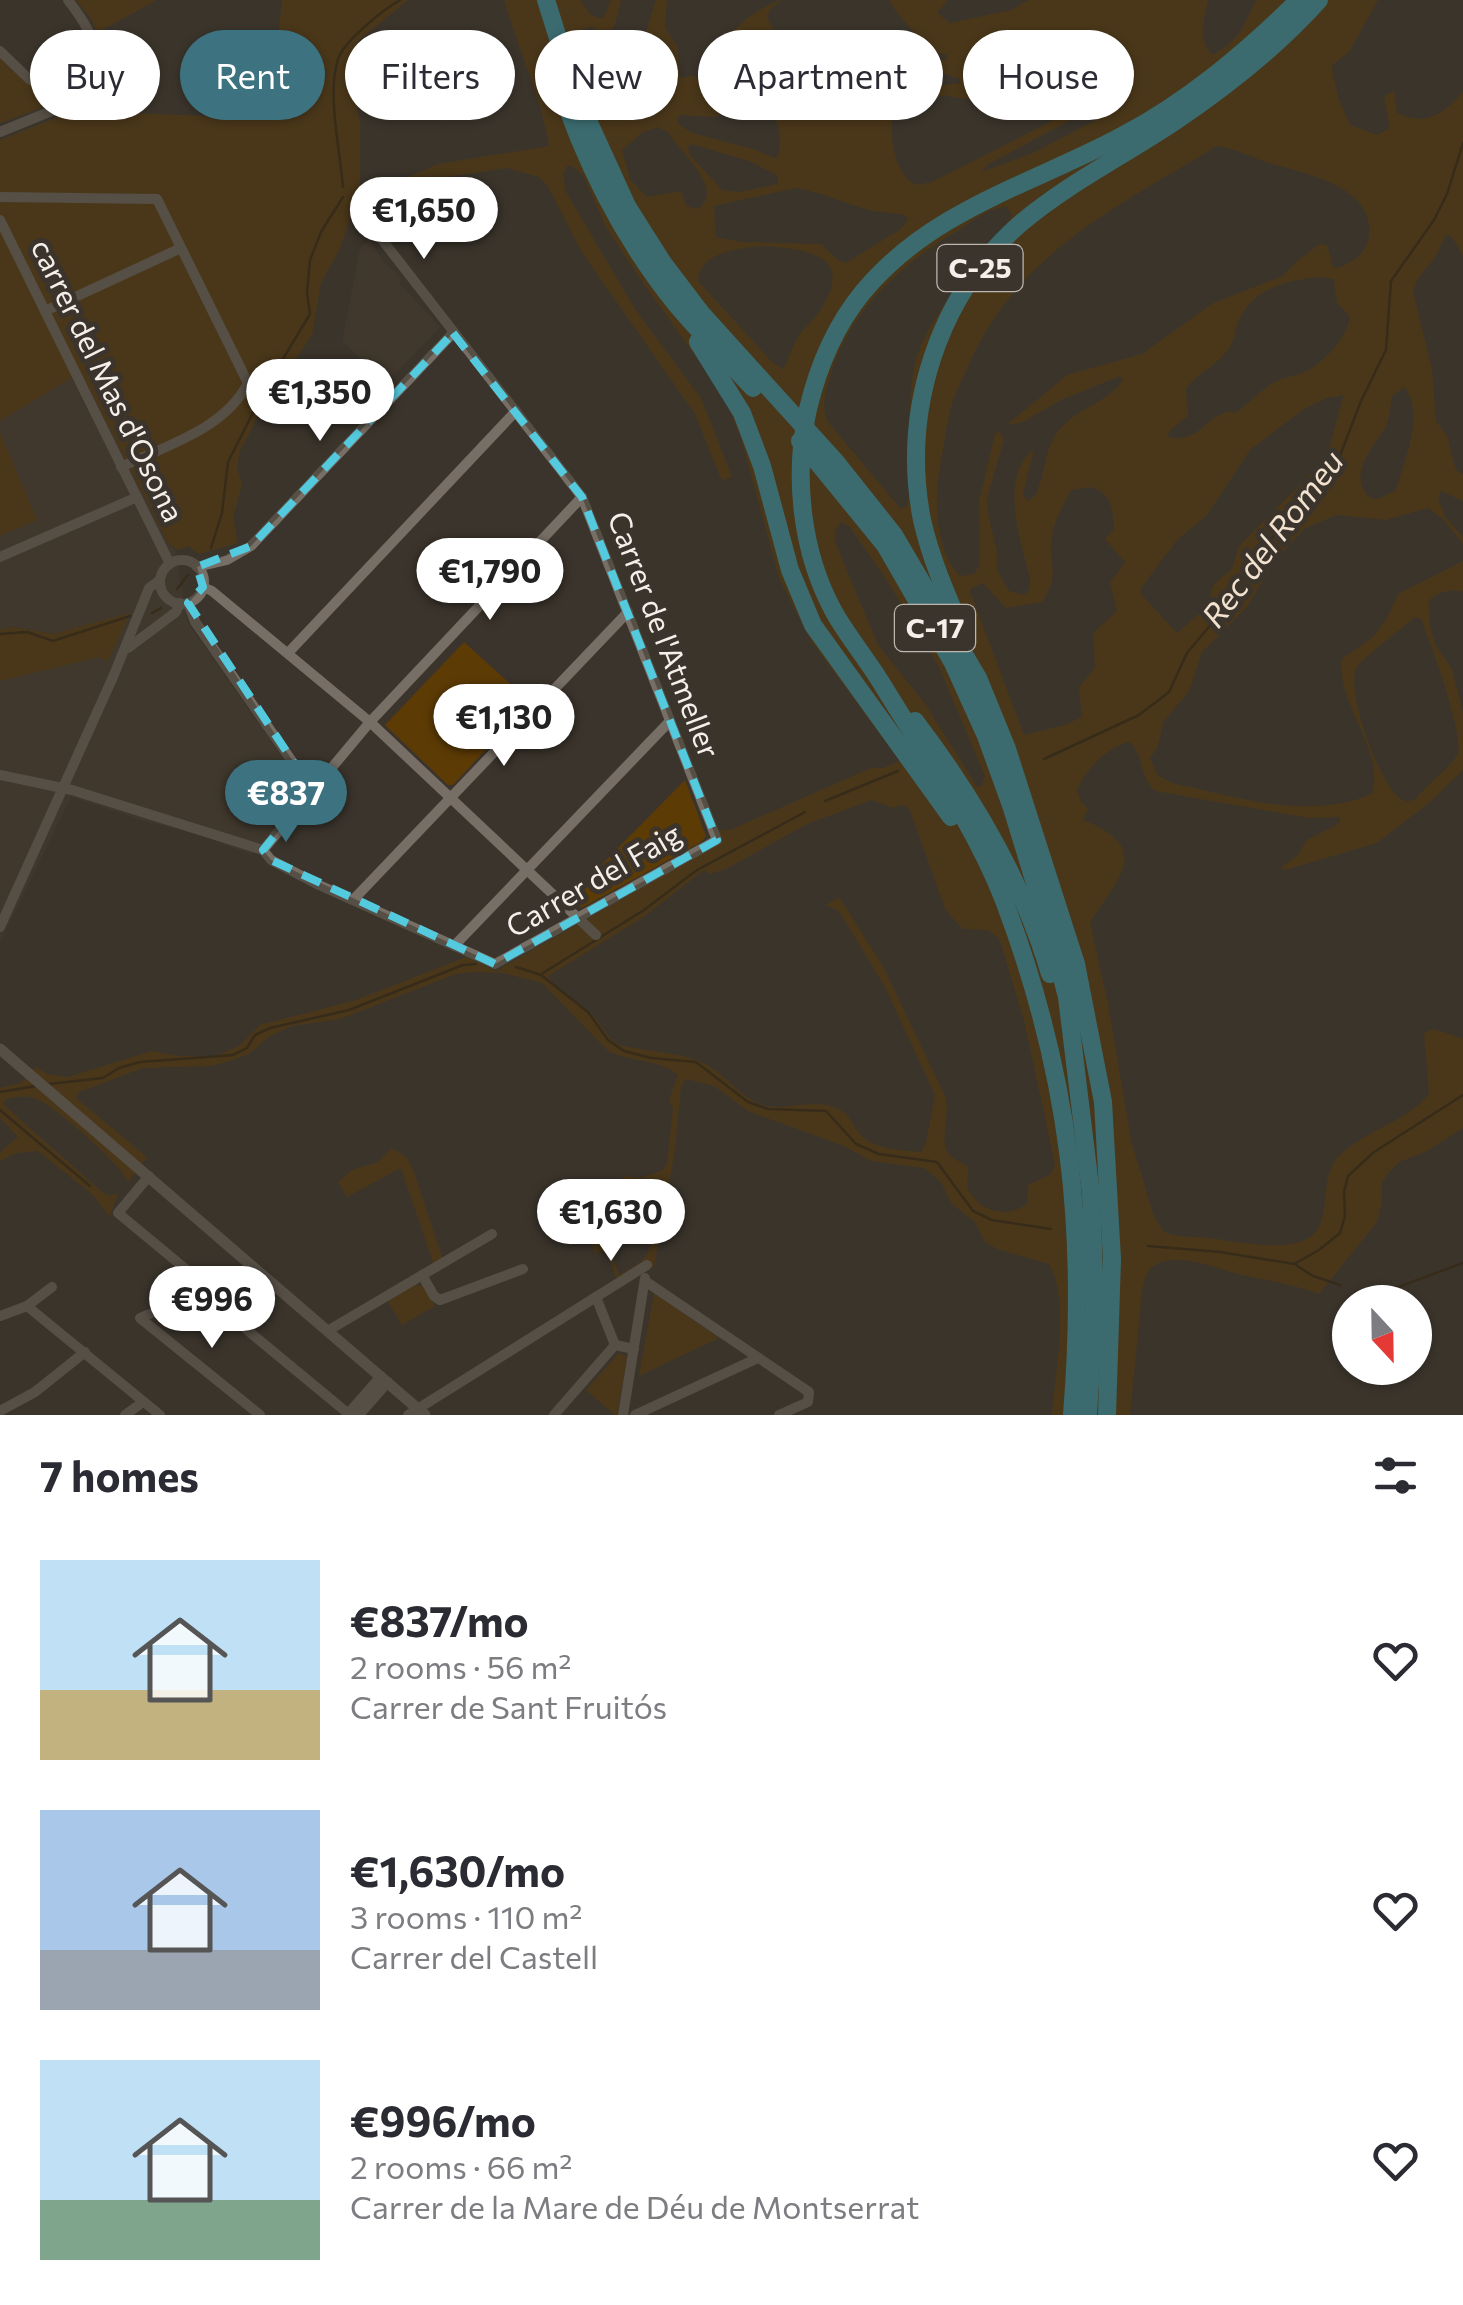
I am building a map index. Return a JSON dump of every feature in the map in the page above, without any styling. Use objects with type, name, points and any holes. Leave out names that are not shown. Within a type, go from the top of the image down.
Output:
[{"type":"highway","name":"C-17","points":[[537,0],[562,90],[623,226],[675,303],[858,508],[885,545],[938,634],[986,736],[1012,808],[1062,977],[1083,1105],[1092,1194],[1094,1302],[1088,1415]]},
{"type":"highway","name":"C-17","points":[[546,0],[594,140],[650,244],[701,312],[836,462],[894,535],[978,678],[1046,862],[1076,964],[1094,1050],[1110,1196],[1112,1325],[1107,1415]]},
{"type":"highway","name":"C-25","points":[[1068,1022],[1028,912],[998,848],[939,752],[884,688],[832,607],[817,572],[804,514],[804,428],[813,390],[834,336],[860,296],[888,264],[916,240],[980,202],[1124,136],[1170,108],[1222,70],[1299,0]]},
{"type":"highway","name":"C-25","points":[[978,678],[931,553],[918,494],[916,445],[923,387],[946,323],[986,260],[1021,224],[1228,84],[1320,0]]},
{"type":"highway","points":[[675,303],[742,413],[790,570],[813,625],[948,812],[1018,945]]},
{"type":"highway","points":[[884,688],[967,823],[1004,902],[1049,1042],[1071,1161],[1078,1291],[1072,1415]]},
{"type":"street","points":[[68,0],[87,30]]},
{"type":"street","points":[[0,50],[30,80]]},
{"type":"street","points":[[0,132],[30,120]]},
{"type":"street","points":[[0,197],[156,199],[248,383],[240,400],[217,420],[120,467]]},
{"type":"street","name":"Carrer de l'Atmeller","points":[[366,218],[582,497],[716,840]]},
{"type":"street","name":"carrer del Mas d'Osona","points":[[0,220],[170,564]]},
{"type":"street","points":[[45,310],[181,248]]},
{"type":"street","points":[[198,567],[227,560],[251,546],[453,333]]},
{"type":"street","points":[[288,653],[516,412]]},
{"type":"street","points":[[263,850],[370,722],[582,497]]},
{"type":"street","points":[[0,557],[136,498]]},
{"type":"street","points":[[0,928],[150,588],[170,564],[184,560],[198,567],[203,576],[199,596],[184,603],[124,653]]},
{"type":"street","points":[[160,580],[164,594],[184,603],[312,790]]},
{"type":"street","points":[[203,588],[212,591],[370,722],[596,935]]},
{"type":"street","points":[[353,900],[628,612]]},
{"type":"street","points":[[0,775],[72,790],[263,850],[271,860],[454,946],[670,721]]},
{"type":"street","name":"Carrer del Faig","points":[[454,946],[496,964],[716,840]]},
{"type":"street","points":[[0,1049],[329,1330],[417,1413],[647,1266],[623,1415]]},
{"type":"street","points":[[149,1176],[118,1213],[192,1275],[212,1302],[348,1415],[384,1379]]},
{"type":"street","points":[[329,1330],[492,1234]]},
{"type":"street","points":[[422,1275],[440,1300],[523,1269]]},
{"type":"street","points":[[645,1281],[808,1392],[808,1402],[779,1415]]},
{"type":"street","points":[[0,1316],[27,1306],[52,1287]]},
{"type":"street","points":[[204,1291],[140,1318],[260,1415]]},
{"type":"street","points":[[596,1297],[615,1345]]},
{"type":"street","points":[[27,1306],[160,1415]]},
{"type":"street","points":[[615,1345],[634,1349]]},
{"type":"street","points":[[554,1415],[615,1345]]},
{"type":"street","points":[[0,1411],[34,1392],[85,1352]]},
{"type":"street","points":[[635,1415],[758,1358]]},
{"type":"street","points":[[360,1415],[384,1379]]},
{"type":"street","points":[[125,1415],[144,1402]]},
{"type":"highlighted area","points":[[453,333],[582,497],[717,840],[495,964],[271,860],[263,850],[312,790],[188,603],[203,587],[197,567],[251,546]]},
{"type":"shaded area","points":[[76,0],[156,0],[102,30],[96,30]]},
{"type":"shaded area","points":[[282,0],[408,0],[371,30],[345,30],[345,120],[359,120],[360,185],[369,189],[392,184],[438,164],[549,146],[543,120],[678,120],[692,133],[777,159],[780,139],[776,120],[893,120],[898,165],[916,185],[932,182],[1052,120],[1071,120],[981,172],[1033,153],[1096,120],[1134,120],[1134,30],[963,30],[963,99],[943,95],[943,85],[960,83],[960,79],[943,73],[943,60],[948,55],[943,54],[943,30],[913,30],[889,0],[948,0],[937,13],[950,23],[1011,10],[1029,0],[1208,0],[1203,36],[1212,55],[1235,38],[1256,0],[1378,0],[1349,52],[1331,66],[1350,125],[1377,135],[1390,128],[1384,97],[1394,90],[1397,113],[1417,119],[1441,112],[1463,92],[1463,256],[1453,238],[1446,234],[1413,292],[1432,369],[1436,421],[1447,436],[1456,470],[1463,474],[1463,501],[1441,491],[1438,499],[1446,518],[1463,537],[1463,544],[1443,519],[1428,508],[1386,520],[1337,515],[1305,528],[1274,562],[1246,608],[1202,652],[1189,691],[1164,721],[1157,748],[1150,758],[1157,775],[1172,783],[1247,800],[1322,806],[1372,794],[1372,760],[1346,693],[1342,659],[1373,637],[1398,594],[1463,561],[1463,592],[1445,592],[1429,600],[1430,627],[1436,646],[1452,669],[1463,713],[1463,770],[1430,802],[1377,843],[1285,870],[1281,867],[1297,856],[1307,840],[1340,823],[1340,817],[1309,818],[1155,791],[1129,742],[1098,760],[1077,790],[1088,809],[1083,820],[1105,831],[1124,853],[1119,878],[1090,922],[1131,1140],[1153,1214],[1164,1232],[1268,1245],[1285,1245],[1311,1236],[1322,1218],[1334,1162],[1351,1146],[1409,1112],[1429,1094],[1424,1033],[1434,1029],[1463,1039],[1463,1128],[1427,1151],[1399,1162],[1389,1172],[1382,1183],[1377,1222],[1319,1294],[1196,1262],[1161,1262],[1149,1270],[1142,1290],[1130,1415],[1052,1415],[1060,1316],[1059,1296],[1049,1264],[997,1249],[984,1241],[975,1222],[952,1204],[941,1182],[924,1168],[871,1161],[844,1146],[750,1112],[714,1086],[686,1079],[681,1086],[675,1150],[654,1267],[644,1265],[616,1278],[607,1250],[595,1254],[578,1203],[604,1192],[625,1176],[639,1178],[663,1170],[673,1108],[669,1100],[678,1075],[662,1066],[608,1051],[542,983],[503,973],[456,974],[340,1019],[292,1026],[270,1036],[249,1054],[230,1061],[211,1066],[143,1068],[79,1092],[76,1098],[147,1157],[128,1182],[102,1151],[47,1105],[35,1098],[7,1099],[3,1103],[7,1108],[101,1191],[109,1196],[118,1193],[110,1217],[93,1195],[38,1151],[16,1153],[0,1161],[0,1152],[18,1137],[0,1118],[0,1088],[21,1083],[36,1067],[47,1074],[68,1077],[152,1051],[215,1056],[239,1046],[260,1025],[356,1000],[466,957],[496,971],[720,843],[715,830],[730,830],[871,768],[900,761],[811,641],[779,578],[742,441],[723,394],[641,280],[606,227],[583,175],[572,166],[567,166],[563,175],[566,192],[635,309],[702,400],[732,477],[720,477],[695,414],[581,251],[548,186],[539,177],[507,168],[428,180],[393,200],[369,199],[363,209],[355,204],[340,248],[321,283],[312,335],[262,409],[240,451],[237,468],[242,485],[233,518],[238,543],[199,554],[188,546],[178,550],[168,543],[81,372],[0,421],[0,140],[51,120],[160,120],[160,114],[180,115],[180,120],[325,120],[325,30],[279,30]],"holes":[[[658,127],[668,132],[704,181],[705,201],[698,209],[686,206],[681,191],[647,197],[630,179],[622,150],[643,132]],[[692,144],[752,162],[778,176],[777,184],[739,192],[722,190],[690,155],[688,147]],[[1217,146],[1317,177],[1349,194],[1368,219],[1369,236],[1362,253],[1338,268],[1333,267],[1327,245],[1320,244],[1283,276],[1213,303],[1142,354],[1067,375],[1007,425],[1023,422],[1061,400],[1120,376],[1123,380],[1060,429],[1051,444],[1035,496],[1027,501],[1023,494],[1034,449],[1023,461],[1017,476],[1015,510],[1030,589],[1024,595],[1009,591],[997,570],[987,498],[1004,439],[999,431],[995,434],[979,502],[979,566],[974,574],[960,576],[941,539],[937,509],[940,467],[955,396],[990,325],[1015,291],[1074,236]],[[796,188],[909,218],[901,229],[846,263],[821,244],[740,242],[716,237],[714,206]],[[1007,207],[1012,215],[947,300],[917,356],[910,405],[910,495],[906,507],[900,508],[828,422],[824,404],[828,383],[850,331],[880,292],[938,243]],[[763,246],[795,249],[821,258],[833,276],[819,313],[797,338],[783,369],[773,363],[698,281],[705,264],[722,253]],[[1334,279],[1337,303],[1350,316],[1335,347],[1314,366],[1272,384],[1235,412],[1216,417],[1186,437],[1168,437],[1169,431],[1188,416],[1186,388],[1228,350],[1245,309],[1263,293],[1297,280]],[[1404,387],[1410,397],[1411,437],[1396,490],[1371,499],[1364,490],[1361,472],[1385,428],[1392,396]],[[1344,395],[1326,459],[1239,546],[1232,569],[1213,585],[1208,606],[1177,633],[1141,594],[1141,588],[1177,540],[1207,515],[1250,450],[1304,409]],[[1097,489],[1110,503],[1114,529],[1105,539],[1125,562],[1110,583],[1117,611],[1093,633],[1095,668],[1079,687],[1082,717],[1024,735],[969,589],[983,583],[1006,608],[1042,602],[1051,583],[1055,525],[1071,490]],[[841,522],[849,526],[888,582],[939,667],[985,776],[982,786],[977,787],[926,705],[878,645],[835,542],[835,531]],[[1415,617],[1421,619],[1445,687],[1456,726],[1458,753],[1416,799],[1409,801],[1392,790],[1374,758],[1360,716],[1354,680],[1356,668]],[[872,800],[893,808],[909,808],[946,911],[963,929],[987,930],[999,938],[1024,1020],[1055,1164],[1051,1174],[1028,1185],[1027,1204],[1011,1211],[995,1211],[969,1191],[968,1167],[946,1148],[945,1096],[884,968],[839,897],[826,905],[839,911],[885,987],[935,1095],[921,1152],[868,1141],[836,1108],[760,1104],[703,1063],[619,1045],[592,1014],[548,976],[642,918],[704,870],[709,874],[726,869],[807,824]],[[651,1182],[660,1186],[648,1253],[619,1275],[594,1207],[636,1185]]]},
{"type":"shaded area","points":[[504,0],[580,0],[591,15],[603,19],[611,0],[621,0],[610,30],[535,30],[535,91]]},
{"type":"shaded area","points":[[656,0],[667,0],[665,28],[647,30]]},
{"type":"shaded area","points":[[782,0],[769,10],[768,19],[774,30],[734,30]]},
{"type":"shaded area","points":[[678,48],[679,75],[695,75],[698,116],[678,117]]},
{"type":"shaded area","points":[[0,56],[30,85],[30,112],[0,123]]},
{"type":"shaded area","points":[[369,239],[383,261],[402,279],[399,283],[440,327],[386,383],[342,341],[360,249]]},
{"type":"shaded area","points":[[81,372],[168,543],[175,549],[187,622],[306,791],[252,855],[198,834],[71,797],[0,942],[0,637],[44,642],[130,614],[53,634],[13,627],[0,630],[0,536],[37,520],[0,432],[0,421]]},
{"type":"shaded area","points":[[0,432],[37,520],[0,536]]},
{"type":"shaded area","points":[[130,613],[108,661],[99,657],[0,681],[0,630],[13,627],[53,634]]},
{"type":"shaded area","points":[[464,642],[530,702],[453,785],[448,785],[385,725]]},
{"type":"shaded area","points":[[685,780],[706,836],[701,842],[577,907],[569,898]]},
{"type":"shaded area","points":[[392,1148],[407,1158],[414,1172],[443,1260],[434,1265],[401,1168],[347,1197],[338,1182],[352,1170],[378,1162]]},
{"type":"shaded area","points":[[415,1284],[424,1287],[435,1306],[402,1325],[387,1300]]},
{"type":"shaded area","points":[[654,1293],[719,1338],[639,1376]]},
{"type":"shaded area","points":[[619,1353],[627,1357],[615,1415],[586,1390]]},
{"type":"waterway","points":[[343,187],[334,105],[338,59],[356,35],[400,0]]},
{"type":"waterway","name":"Rec del Romeu","points":[[1044,759],[1139,715],[1169,692],[1187,653],[1218,616],[1294,506],[1336,466],[1386,350],[1391,281],[1434,220],[1447,194],[1463,143]]},
{"type":"waterway","points":[[211,548],[222,513],[228,462],[266,387],[310,314],[310,260],[321,232],[343,197]]},
{"type":"waterway","points":[[177,589],[188,575]]},
{"type":"waterway","points":[[152,613],[161,608]]},
{"type":"waterway","points":[[0,634],[27,632],[53,641],[130,616]]},
{"type":"waterway","name":"Rec del Romeu","points":[[825,801],[898,771]]},
{"type":"waterway","name":"Rec del Romeu","points":[[543,973],[644,910],[697,870],[805,812]]},
{"type":"waterway","name":"Rec del Romeu","points":[[49,1084],[103,1078],[140,1062],[233,1055],[247,1048],[255,1035],[270,1028],[349,1010],[463,965],[476,964]]},
{"type":"waterway","points":[[516,967],[541,975],[588,1012],[608,1040],[624,1051],[696,1062],[748,1102],[768,1109],[826,1111],[856,1144],[879,1154],[937,1162],[973,1211],[992,1220],[1051,1229]]},
{"type":"waterway","name":"Rec del Romeu","points":[[0,1092],[36,1086]]},
{"type":"waterway","points":[[1148,1246],[1294,1264],[1340,1233],[1348,1176],[1374,1152],[1463,1095]]},
{"type":"waterway","points":[[0,1110],[90,1186]]},
{"type":"waterway","points":[[1404,1285],[1463,1263]]},
{"type":"waterway","points":[[1296,1265],[1340,1285]]}]
